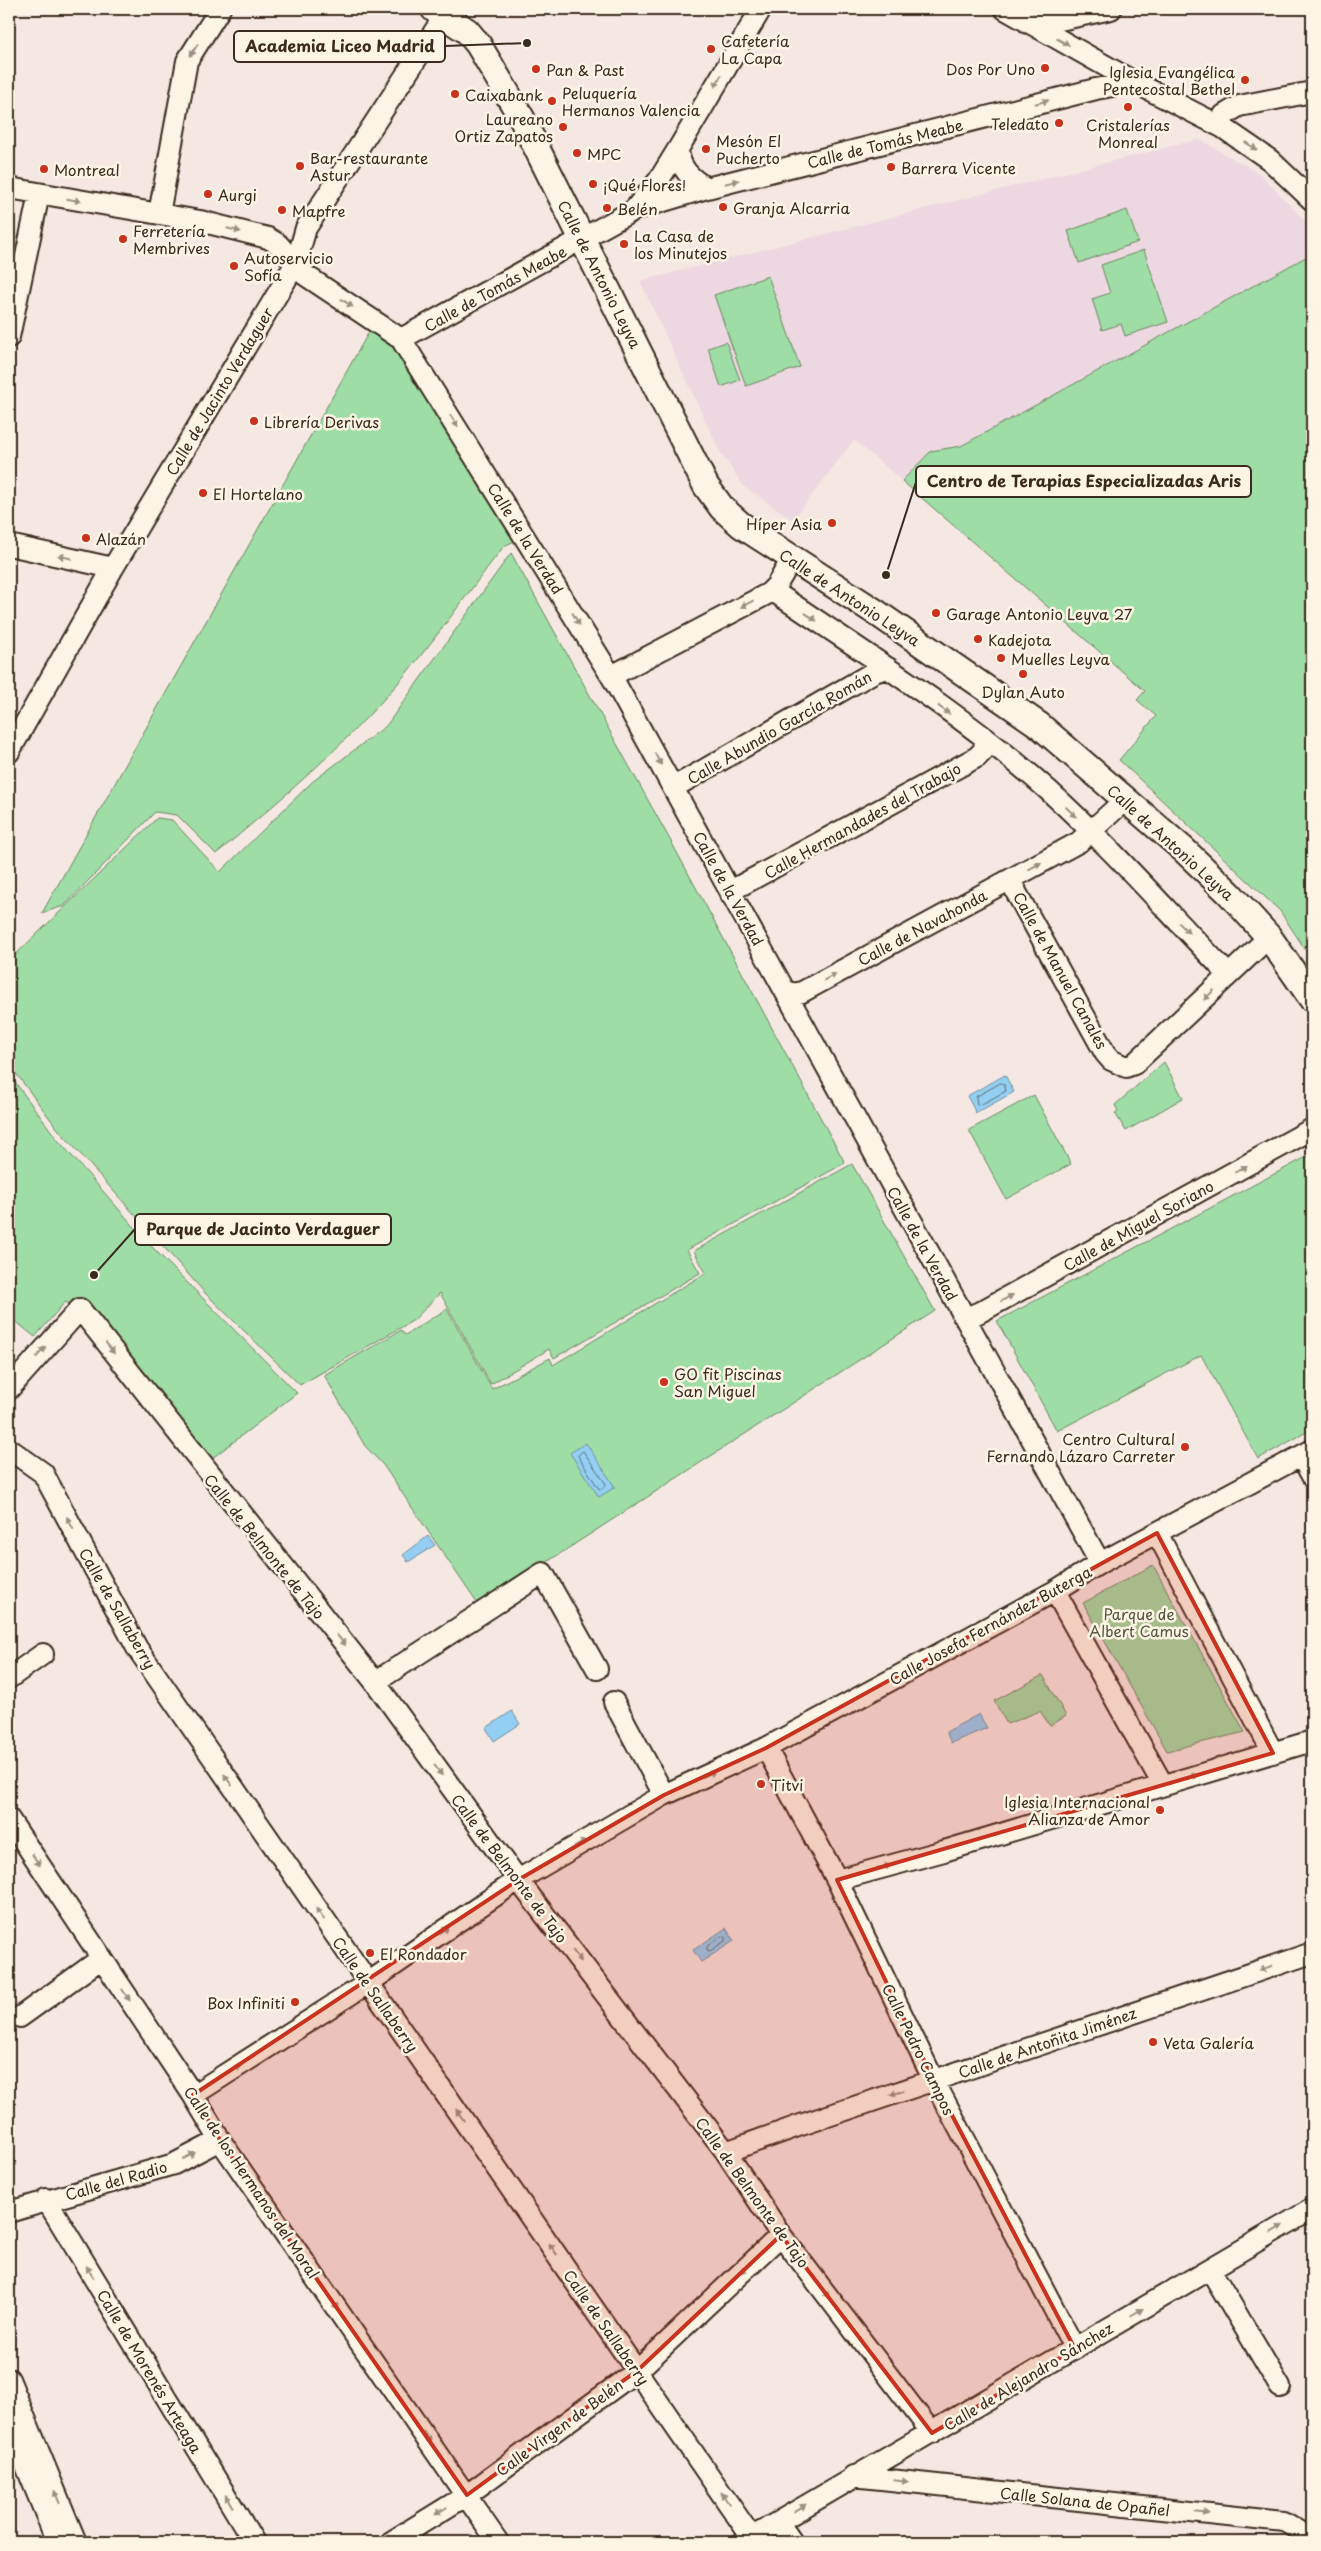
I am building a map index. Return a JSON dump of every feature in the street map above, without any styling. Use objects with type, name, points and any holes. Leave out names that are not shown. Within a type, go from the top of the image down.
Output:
[{"type":"main road","name":"Calle de Antonio Leyva","points":[[443,11],[467,31],[489,61],[521,117],[706,486],[722,508],[741,525],[877,613],[1039,725],[1126,799],[1230,894],[1269,937],[1312,999]]},
{"type":"street","points":[[159,214],[187,61],[220,9]]},
{"type":"street","points":[[634,210],[649,193],[678,149],[761,9]]},
{"type":"street","points":[[1006,9],[1134,82],[1222,127],[1270,160],[1312,200]]},
{"type":"street","points":[[1028,23],[1046,23],[1111,9]]},
{"type":"street","name":"Calle de Jacinto Verdaguer","points":[[9,752],[113,568],[296,263],[306,228],[443,11]]},
{"type":"street","name":"Calle de Tomás Meabe","points":[[401,339],[634,210],[707,188],[1096,88],[1134,82]]},
{"type":"street","points":[[1222,127],[1224,115],[1239,106],[1312,92]]},
{"type":"street","points":[[678,149],[682,167],[694,180],[707,188]]},
{"type":"street","name":"Calle de la Verdad","points":[[9,188],[159,214],[268,238],[278,244],[305,275],[401,339],[613,679],[1100,1563]]},
{"type":"street","points":[[9,336],[38,194]]},
{"type":"street","points":[[9,545],[113,568]]},
{"type":"street","points":[[613,679],[617,673],[769,593],[776,586],[792,559]]},
{"type":"street","name":"Calle de Antonio Leyva","points":[[776,586],[779,595],[888,668],[985,739],[1048,790],[1092,832],[1223,969],[1226,978]]},
{"type":"street","name":"Calle Abundio García Román","points":[[671,783],[683,782],[874,672],[888,668]]},
{"type":"street","name":"Calle Hermandades del Trabajo","points":[[731,895],[736,888],[977,757],[984,750],[985,739]]},
{"type":"street","name":"Calle de Navahonda","points":[[786,991],[794,994],[802,992],[1013,878],[1092,832],[1126,799]]},
{"type":"street","name":"Calle de Manuel Canales","points":[[1013,878],[1016,892],[1106,1053],[1119,1066],[1126,1068],[1134,1064],[1269,937]]},
{"type":"street","name":"Calle de Miguel Soriano","points":[[962,1314],[971,1316],[980,1312],[1312,1130]]},
{"type":"street","name":"Calle de Belmonte de Tajo","points":[[9,1389],[80,1309],[375,1682],[518,1880],[726,2152],[781,2235],[932,2433]]},
{"type":"street","name":"Calle de Sallaberry","points":[[9,1448],[43,1473],[137,1648],[638,2370],[750,2541]]},
{"type":"street","points":[[1307,1453],[1312,1476]]},
{"type":"street","name":"Calle Josefa Fernández Buterga","points":[[194,2095],[368,1983],[518,1880],[664,1795],[766,1748],[1055,1591],[1100,1563],[1307,1453]]},
{"type":"street","points":[[1157,1533],[1273,1753]]},
{"type":"street","points":[[375,1682],[543,1574],[597,1669]]},
{"type":"street","points":[[1055,1591],[1163,1785]]},
{"type":"street","points":[[9,1678],[43,1654]]},
{"type":"street","points":[[614,1702],[664,1795]]},
{"type":"street","points":[[837,1880],[944,1851],[1312,1741]]},
{"type":"street","name":"Calle Pedro Campos","points":[[766,1748],[837,1880],[934,2081],[1075,2348]]},
{"type":"street","name":"Calle de los Hermanos del Moral","points":[[9,1819],[194,2095],[220,2140],[498,2542]]},
{"type":"street","name":"Calle de Antoñita Jiménez","points":[[726,2152],[1312,1953]]},
{"type":"street","points":[[20,2017],[102,1958]]},
{"type":"street","name":"Calle del Radio","points":[[9,2212],[174,2164],[220,2140]]},
{"type":"street","name":"Calle de Morenés Arteaga","points":[[46,2200],[254,2542]]},
{"type":"street","name":"Calle de Alejandro Sánchez","points":[[750,2541],[853,2476],[932,2433],[1312,2209]]},
{"type":"street","name":"Calle Virgen de Belén","points":[[391,2542],[467,2495],[638,2370],[781,2235]]},
{"type":"street","points":[[1210,2269],[1280,2387]]},
{"type":"street","points":[[9,2379],[76,2542]]},
{"type":"street","points":[[9,2424],[57,2542]]},
{"type":"street","name":"Calle Solana de Opañel","points":[[853,2476],[1284,2522],[1299,2531],[1311,2542]]},
{"type":"street","points":[[778,2522],[792,2542]]},
{"type":"highlighted area","points":[[1157,1533],[1273,1753],[837,1880],[934,2081],[1075,2349],[932,2433],[781,2235],[638,2370],[467,2495],[220,2140],[193,2095],[518,1880],[664,1795],[766,1748]]},
{"type":"shaded area","points":[[1199,139],[1260,174],[1312,228],[1305,258],[961,446],[931,451],[902,481],[854,440],[793,520],[743,486],[719,450],[640,281]]},
{"type":"green space","points":[[1127,210],[1138,242],[1079,263],[1068,231]]},
{"type":"green space","points":[[1144,250],[1168,322],[1125,336],[1121,324],[1102,330],[1092,299],[1110,293],[1101,265]]},
{"type":"green space","points":[[1304,258],[1312,258],[1312,960],[1280,911],[1119,760],[1156,716],[1137,700],[1145,691],[902,481],[931,451],[961,446]]},
{"type":"green space","points":[[768,276],[800,367],[746,386],[714,295]]},
{"type":"green space","points":[[375,321],[401,339],[525,536],[504,546],[413,666],[378,706],[288,793],[216,854],[177,815],[155,812],[64,906],[42,913]]},
{"type":"green space","points":[[726,342],[740,380],[721,387],[708,348]]},
{"type":"green space","points":[[511,553],[674,847],[845,1163],[687,1250],[700,1273],[554,1358],[549,1349],[491,1384],[440,1293],[414,1320],[300,1385],[205,1293],[57,1128],[9,1064],[9,961],[157,818],[172,820],[220,872],[312,782],[386,726]]},
{"type":"green space","points":[[1164,1062],[1183,1098],[1126,1131],[1115,1113],[1118,1111],[1115,1105]]},
{"type":"green space","points":[[9,1074],[57,1139],[153,1248],[297,1393],[202,1466],[80,1309],[65,1302],[35,1337],[9,1316]]},
{"type":"green space","points":[[1034,1095],[1071,1164],[1006,1199],[969,1130]]},
{"type":"green space","points":[[1312,1154],[1312,1429],[1258,1459],[1201,1355],[1057,1431],[997,1321]]},
{"type":"green space","name":"GO fit Piscinas San Miguel","points":[[852,1164],[935,1311],[479,1606],[383,1465],[365,1446],[324,1375],[401,1330],[405,1335],[447,1309],[492,1389],[550,1358],[553,1365],[706,1273],[694,1251]]},
{"type":"green space","name":"Parque de Albert Camus","points":[[1153,1565],[1245,1732],[1167,1751],[1083,1603]]},
{"type":"green space","points":[[1043,1675],[1066,1716],[1050,1726],[1040,1711],[1007,1724],[994,1701]]},
{"type":"water","points":[[1005,1075],[1014,1092],[976,1113],[967,1096]]},
{"type":"water","points":[[586,1443],[615,1487],[599,1497],[570,1453]]},
{"type":"water","points":[[428,1536],[435,1545],[408,1562],[403,1555]]},
{"type":"water","points":[[512,1711],[520,1724],[494,1741],[486,1728]]},
{"type":"water","points":[[979,1714],[987,1728],[951,1743],[946,1732]]},
{"type":"water","points":[[726,1928],[734,1941],[701,1962],[693,1950]]},
{"type":"place","name":"Academia Liceo Madrid","points":[[527,43]]},
{"type":"place","name":"Cafetería La Capa","points":[[711,49]]},
{"type":"place","name":"Dos Por Uno","points":[[1045,68]]},
{"type":"place","name":"Pan & Past","points":[[536,69]]},
{"type":"place","name":"Iglesia Evangélica Pentecostal Bethel","points":[[1245,80]]},
{"type":"place","name":"Caixabank","points":[[455,94]]},
{"type":"place","name":"Peluquería Hermanos Valencia","points":[[552,101]]},
{"type":"place","name":"Cristalerías Monreal","points":[[1128,107]]},
{"type":"place","name":"Teledato","points":[[1059,123]]},
{"type":"place","name":"Laureano Ortiz Zapatos","points":[[563,127]]},
{"type":"place","name":"Mesón El Pucherto","points":[[706,149]]},
{"type":"place","name":"MPC","points":[[577,153]]},
{"type":"place","name":"Bar-restaurante Astur","points":[[300,166]]},
{"type":"place","name":"Barrera Vicente","points":[[891,167]]},
{"type":"place","name":"Montreal","points":[[44,169]]},
{"type":"place","name":"¡Qué Flores!","points":[[593,184]]},
{"type":"place","name":"Aurgi","points":[[208,194]]},
{"type":"place","name":"Granja Alcarria","points":[[723,207]]},
{"type":"place","name":"Belén","points":[[607,208]]},
{"type":"place","name":"Mapfre","points":[[282,210]]},
{"type":"place","name":"Ferretería Membrives","points":[[123,239]]},
{"type":"place","name":"La Casa de los Minutejos","points":[[624,244]]},
{"type":"place","name":"Autoservicio Sofía","points":[[234,266]]},
{"type":"place","name":"Librería Derivas","points":[[254,421]]},
{"type":"place","name":"El Hortelano","points":[[203,493]]},
{"type":"place","name":"Híper Asia","points":[[832,523]]},
{"type":"place","name":"Alazán","points":[[86,538]]},
{"type":"place","name":"Centro de Terapias Especializadas Aris","points":[[886,575]]},
{"type":"place","name":"Garage Antonio Leyva 27","points":[[936,613]]},
{"type":"place","name":"Kadejota","points":[[978,639]]},
{"type":"place","name":"Muelles Leyva","points":[[1001,658]]},
{"type":"place","name":"Dylan Auto","points":[[1023,674]]},
{"type":"place","name":"Parque de Jacinto Verdaguer","points":[[94,1275]]},
{"type":"place","name":"GO fit Piscinas San Miguel","points":[[664,1382]]},
{"type":"place","name":"Centro Cultural Fernando Lázaro Carreter","points":[[1185,1447]]},
{"type":"place","name":"Titvi","points":[[761,1784]]},
{"type":"place","name":"Iglesia Internacional Alianza de Amor","points":[[1160,1810]]},
{"type":"place","name":"El Rondador","points":[[370,1953]]},
{"type":"place","name":"Box Infiniti","points":[[295,2002]]},
{"type":"place","name":"Veta Galería","points":[[1153,2042]]}]
